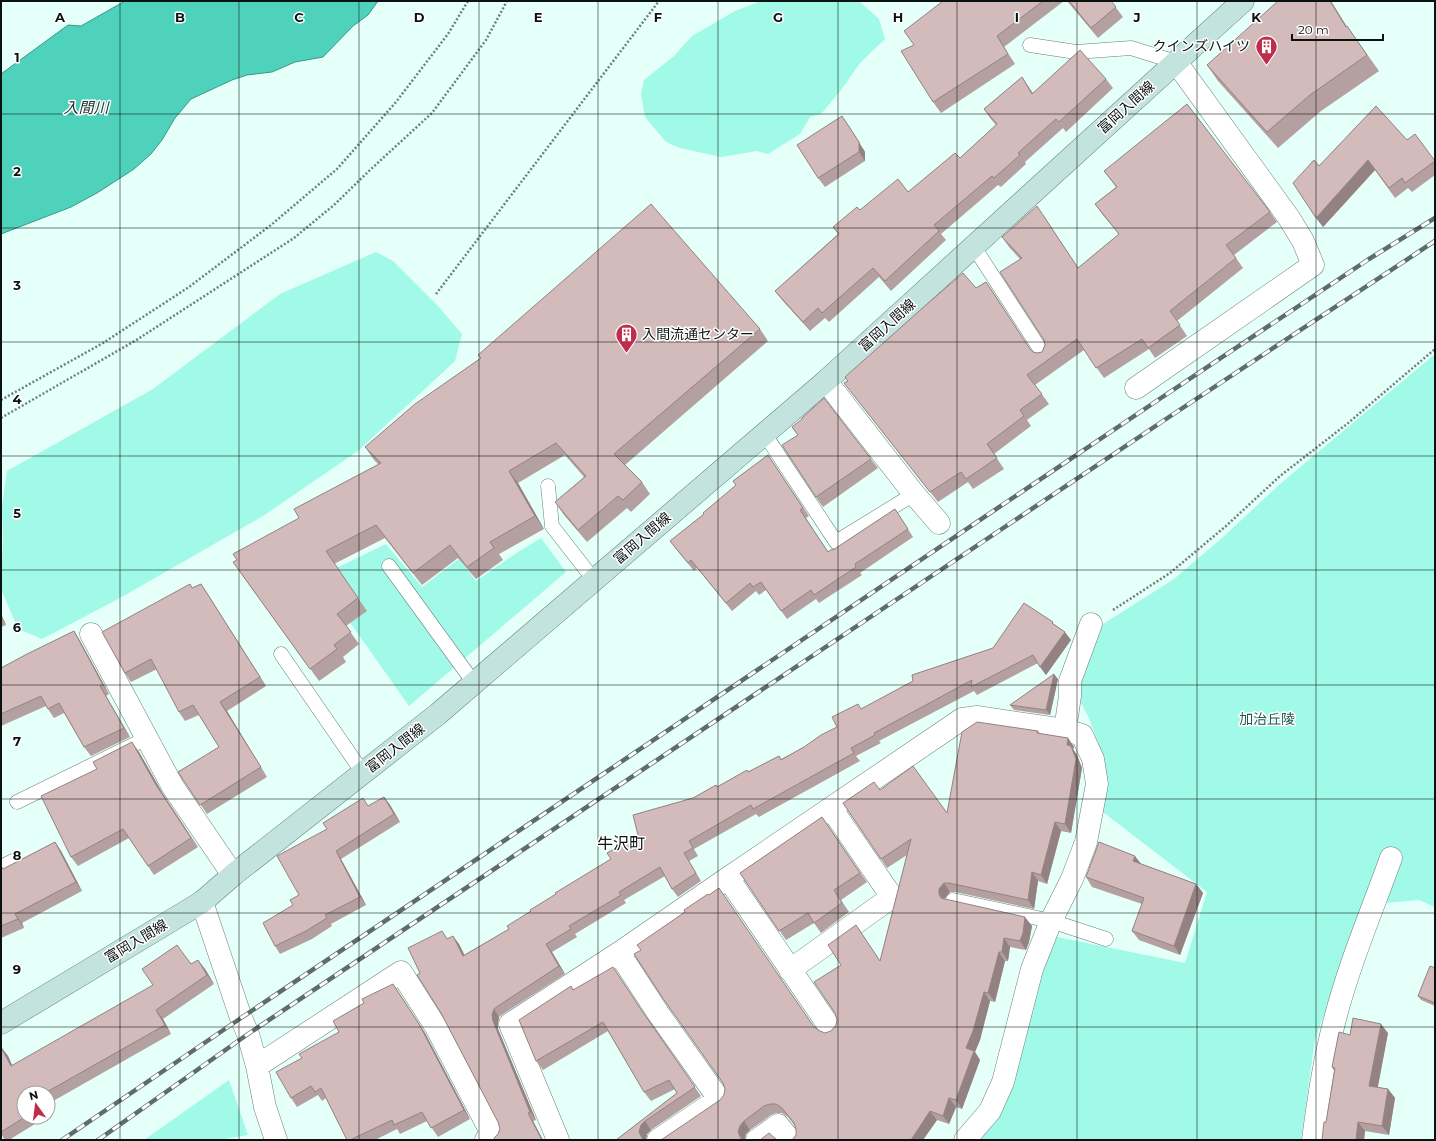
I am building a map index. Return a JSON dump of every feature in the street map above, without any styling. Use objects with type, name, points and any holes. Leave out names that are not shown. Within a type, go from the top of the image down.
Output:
[{"type":"main road","name":"富岡入間線","points":[[1,1023],[202,902],[233,875],[438,714],[826,381],[1243,1]]},
{"type":"street","points":[[1136,388],[1313,266],[1303,241],[1289,218],[1176,62]]},
{"type":"street","points":[[826,381],[914,494],[939,522]]},
{"type":"street","points":[[1065,730],[1070,696],[1070,681],[1091,624]]},
{"type":"street","points":[[91,634],[173,787],[233,875]]},
{"type":"street","points":[[558,1140],[510,1024],[619,954],[962,719],[977,717],[1065,730],[1082,735],[1093,759],[1097,784],[1086,842],[1072,879],[1052,921],[1032,969],[1003,1082],[990,1111],[965,1140]]},
{"type":"street","points":[[790,970],[892,897],[831,808]]},
{"type":"street","points":[[1313,1140],[1322,1072],[1334,1022],[1348,975],[1391,858]]},
{"type":"street","points":[[728,878],[831,1029]]},
{"type":"street","points":[[202,902],[241,1018],[248,1034],[257,1066],[265,1107],[276,1140]]},
{"type":"street","points":[[619,954],[658,1013],[720,1098],[658,1140]]},
{"type":"street","points":[[257,1066],[400,972],[436,1027],[493,1136],[486,1140]]},
{"type":"street","points":[[757,1140],[778,1125],[790,1140]]},
{"type":"lane","points":[[1030,45],[1076,52],[1131,48],[1176,62]]},
{"type":"lane","points":[[974,247],[1044,355]]},
{"type":"lane","points":[[764,433],[836,542],[914,494]]},
{"type":"lane","points":[[548,486],[552,526],[594,580]]},
{"type":"lane","points":[[389,566],[474,683]]},
{"type":"lane","points":[[281,654],[363,773]]},
{"type":"lane","points":[[17,802],[147,738]]},
{"type":"lane","points":[[953,900],[1052,921],[1106,939]]},
{"type":"path","points":[[1,400],[103,343],[189,287],[283,215],[337,169],[391,107],[448,34],[468,1]]},
{"type":"path","points":[[1,418],[138,339],[294,238],[329,209],[432,113],[486,40],[507,1]]},
{"type":"path","points":[[436,294],[659,1]]},
{"type":"path","points":[[1091,624],[1170,573],[1226,526],[1280,476],[1347,424],[1435,349]]},
{"type":"green space","points":[[759,1],[859,1],[879,19],[885,39],[860,63],[841,90],[821,114],[810,117],[800,134],[768,154],[757,151],[721,157],[680,148],[666,142],[645,117],[641,94],[644,80],[674,56],[692,36],[735,11]]},
{"type":"green space","points":[[376,252],[393,261],[438,306],[462,334],[455,361],[358,451],[263,516],[120,598],[42,639],[18,629],[1,589],[3,539],[2,507],[7,471],[153,389],[280,294]]},
{"type":"green space","name":"加治丘陵","points":[[1435,354],[1435,907],[1419,900],[1365,905],[1315,1039],[1301,1140],[975,1140],[1057,937],[1185,963],[1207,892],[1103,812],[1106,778],[1101,750],[1088,716],[1080,701],[1080,681],[1100,626],[1174,579],[1222,538],[1280,484]]},
{"type":"green space","points":[[541,538],[566,572],[409,706],[318,577],[386,544],[422,587],[459,559],[476,581]]},
{"type":"green space","points":[[229,1080],[248,1135],[219,1140],[144,1140]]},
{"type":"water","name":"入間川","points":[[125,1],[378,1],[368,15],[353,26],[323,57],[295,62],[272,72],[247,75],[232,80],[191,99],[175,118],[162,140],[151,154],[134,169],[97,193],[71,207],[1,234],[1,74],[68,25],[81,26]]},
{"type":"building","points":[[943,1],[1043,1],[997,36],[1008,54],[933,102],[901,51],[914,45],[904,31]]},
{"type":"building","points":[[1069,1],[1111,1],[1116,7],[1091,28]]},
{"type":"building","points":[[1278,1],[1330,1],[1346,27],[1347,26],[1367,55],[1310,95],[1267,132],[1207,65]]},
{"type":"building","points":[[1080,50],[1106,79],[1059,122],[1056,119],[1018,153],[1020,155],[994,178],[992,176],[934,225],[939,231],[885,281],[873,268],[822,313],[818,308],[803,322],[775,291],[839,234],[833,227],[857,207],[860,210],[898,179],[908,192],[955,153],[960,158],[997,124],[984,109],[1022,77],[1032,94]]},
{"type":"building","points":[[1187,104],[1270,212],[1226,245],[1236,258],[1170,311],[1180,325],[1148,348],[1142,339],[1096,368],[1077,339],[1027,375],[1042,394],[1020,410],[1024,416],[987,444],[997,458],[966,479],[961,472],[930,492],[844,383],[848,381],[845,377],[963,273],[976,288],[986,282],[1030,349],[1037,353],[1042,352],[1045,345],[1044,340],[1000,272],[1022,258],[1002,237],[1037,206],[1078,268],[1119,234],[1095,204],[1117,187],[1104,171]]},
{"type":"building","points":[[1376,106],[1407,140],[1415,134],[1435,161],[1405,183],[1402,178],[1389,188],[1368,160],[1316,218],[1293,183],[1314,160],[1319,166]]},
{"type":"building","points":[[842,116],[859,142],[859,152],[818,178],[797,145]]},
{"type":"building","points":[[651,204],[760,329],[614,454],[642,482],[623,500],[618,496],[578,530],[555,502],[586,476],[556,443],[509,471],[535,516],[490,542],[494,548],[467,567],[450,545],[413,573],[376,525],[326,551],[358,598],[337,614],[351,632],[334,645],[337,649],[310,669],[233,562],[237,560],[233,554],[299,518],[294,509],[381,463],[365,447],[415,404],[481,358],[478,355]]},
{"type":"building","points":[[824,398],[871,459],[816,497],[782,445],[798,435],[792,427]]},
{"type":"building","points":[[768,455],[803,508],[800,510],[828,552],[895,509],[908,529],[855,564],[856,567],[814,595],[811,590],[781,611],[761,582],[753,587],[750,583],[726,603],[691,560],[688,563],[670,541],[704,514],[703,513],[736,485],[733,481]]},
{"type":"building","points":[[190,584],[192,588],[201,584],[260,677],[220,702],[261,767],[200,805],[178,772],[219,747],[193,705],[179,712],[151,659],[125,673],[102,632]]},
{"type":"building","points":[[1024,603],[1053,622],[1052,623],[1065,632],[1040,667],[1033,655],[971,687],[972,680],[874,733],[875,735],[851,748],[854,753],[753,809],[751,805],[689,841],[693,848],[684,853],[696,873],[672,889],[660,867],[619,892],[621,895],[569,926],[571,929],[546,944],[559,966],[498,1006],[494,1009],[492,1015],[493,1021],[530,1112],[528,1113],[542,1140],[495,1140],[494,1138],[500,1129],[498,1122],[441,1013],[417,975],[420,973],[408,948],[442,931],[447,939],[453,936],[463,956],[509,929],[507,926],[531,911],[530,910],[611,859],[607,853],[638,835],[633,815],[693,798],[716,785],[717,787],[747,770],[748,772],[779,756],[781,760],[821,735],[837,727],[832,717],[858,704],[861,709],[913,681],[912,675],[993,648]]},
{"type":"building","points":[[74,631],[103,685],[100,686],[124,728],[84,747],[59,703],[48,709],[41,696],[1,714],[1,668]]},
{"type":"building","points":[[1054,674],[1046,710],[1010,705]]},
{"type":"building","points":[[977,722],[1038,731],[1037,733],[1068,738],[1067,745],[1071,746],[1076,759],[1065,824],[1055,822],[1041,875],[1032,872],[1028,900],[949,883],[944,883],[939,889],[941,898],[1025,917],[1023,933],[1020,941],[1004,938],[1002,952],[999,952],[988,993],[984,992],[973,1031],[966,1048],[974,1051],[956,1100],[949,1098],[943,1116],[930,1111],[911,1140],[792,1140],[796,1135],[794,1123],[782,1108],[776,1104],[770,1104],[764,1106],[744,1121],[740,1126],[738,1132],[743,1140],[661,1140],[720,1100],[724,1095],[725,1089],[723,1083],[662,997],[634,954],[641,950],[637,945],[685,912],[684,910],[719,888],[814,1027],[825,1033],[831,1031],[836,1025],[837,1020],[835,1013],[814,982],[841,965],[828,945],[856,925],[880,961],[911,839],[881,859],[843,803],[874,782],[880,790],[913,766],[947,813],[962,732]]},
{"type":"building","points":[[132,742],[156,785],[191,838],[148,866],[123,829],[71,857],[41,796],[97,769],[93,762]]},
{"type":"building","points":[[384,797],[394,814],[336,851],[360,897],[325,915],[327,918],[306,931],[275,946],[263,923],[293,905],[290,900],[299,895],[277,856],[327,829],[323,823],[363,798],[368,806]]},
{"type":"building","points":[[822,817],[860,873],[834,890],[842,903],[814,923],[808,913],[779,931],[740,873]]},
{"type":"building","points":[[55,842],[76,882],[15,914],[18,919],[1,926],[1,866],[3,869]]},
{"type":"building","points":[[1099,842],[1135,856],[1133,861],[1196,884],[1174,946],[1132,931],[1144,898],[1086,877]]},
{"type":"building","points":[[177,945],[191,964],[198,960],[207,975],[156,1010],[165,1025],[56,1087],[56,1085],[16,1085],[16,1123],[1,1132],[1,1047],[11,1066],[153,985],[142,969]]},
{"type":"building","points":[[1430,966],[1435,968],[1435,1003],[1418,996]]},
{"type":"building","points":[[613,967],[695,1087],[641,1125],[639,1132],[644,1140],[616,1140],[677,1093],[669,1080],[644,1092],[603,1022],[536,1061],[519,1020],[571,986],[573,990]]},
{"type":"building","points":[[393,984],[419,1024],[464,1110],[431,1128],[422,1112],[394,1125],[392,1120],[350,1140],[347,1140],[321,1088],[315,1092],[311,1086],[291,1098],[276,1072],[302,1058],[299,1054],[339,1032],[333,1021],[364,1003],[362,999]]},
{"type":"building","points":[[1353,1018],[1381,1024],[1369,1086],[1388,1089],[1382,1126],[1358,1122],[1356,1140],[1322,1140],[1324,1122],[1326,1122],[1335,1068],[1332,1067],[1339,1032],[1350,1035]]},
{"type":"building","points":[[769,1133],[777,1140],[760,1140]]},
{"type":"railway","points":[[62,1140],[1158,400],[1369,259],[1435,218]]},
{"type":"railway","points":[[98,1140],[248,1034],[1169,417],[1435,241]]},
{"type":"place","name":"クインズハイツ","points":[[1266,66]]},
{"type":"place","name":"入間流通センター","points":[[627,354]]},
{"type":"district","name":"牛沢町","points":[[621,843]]}]
